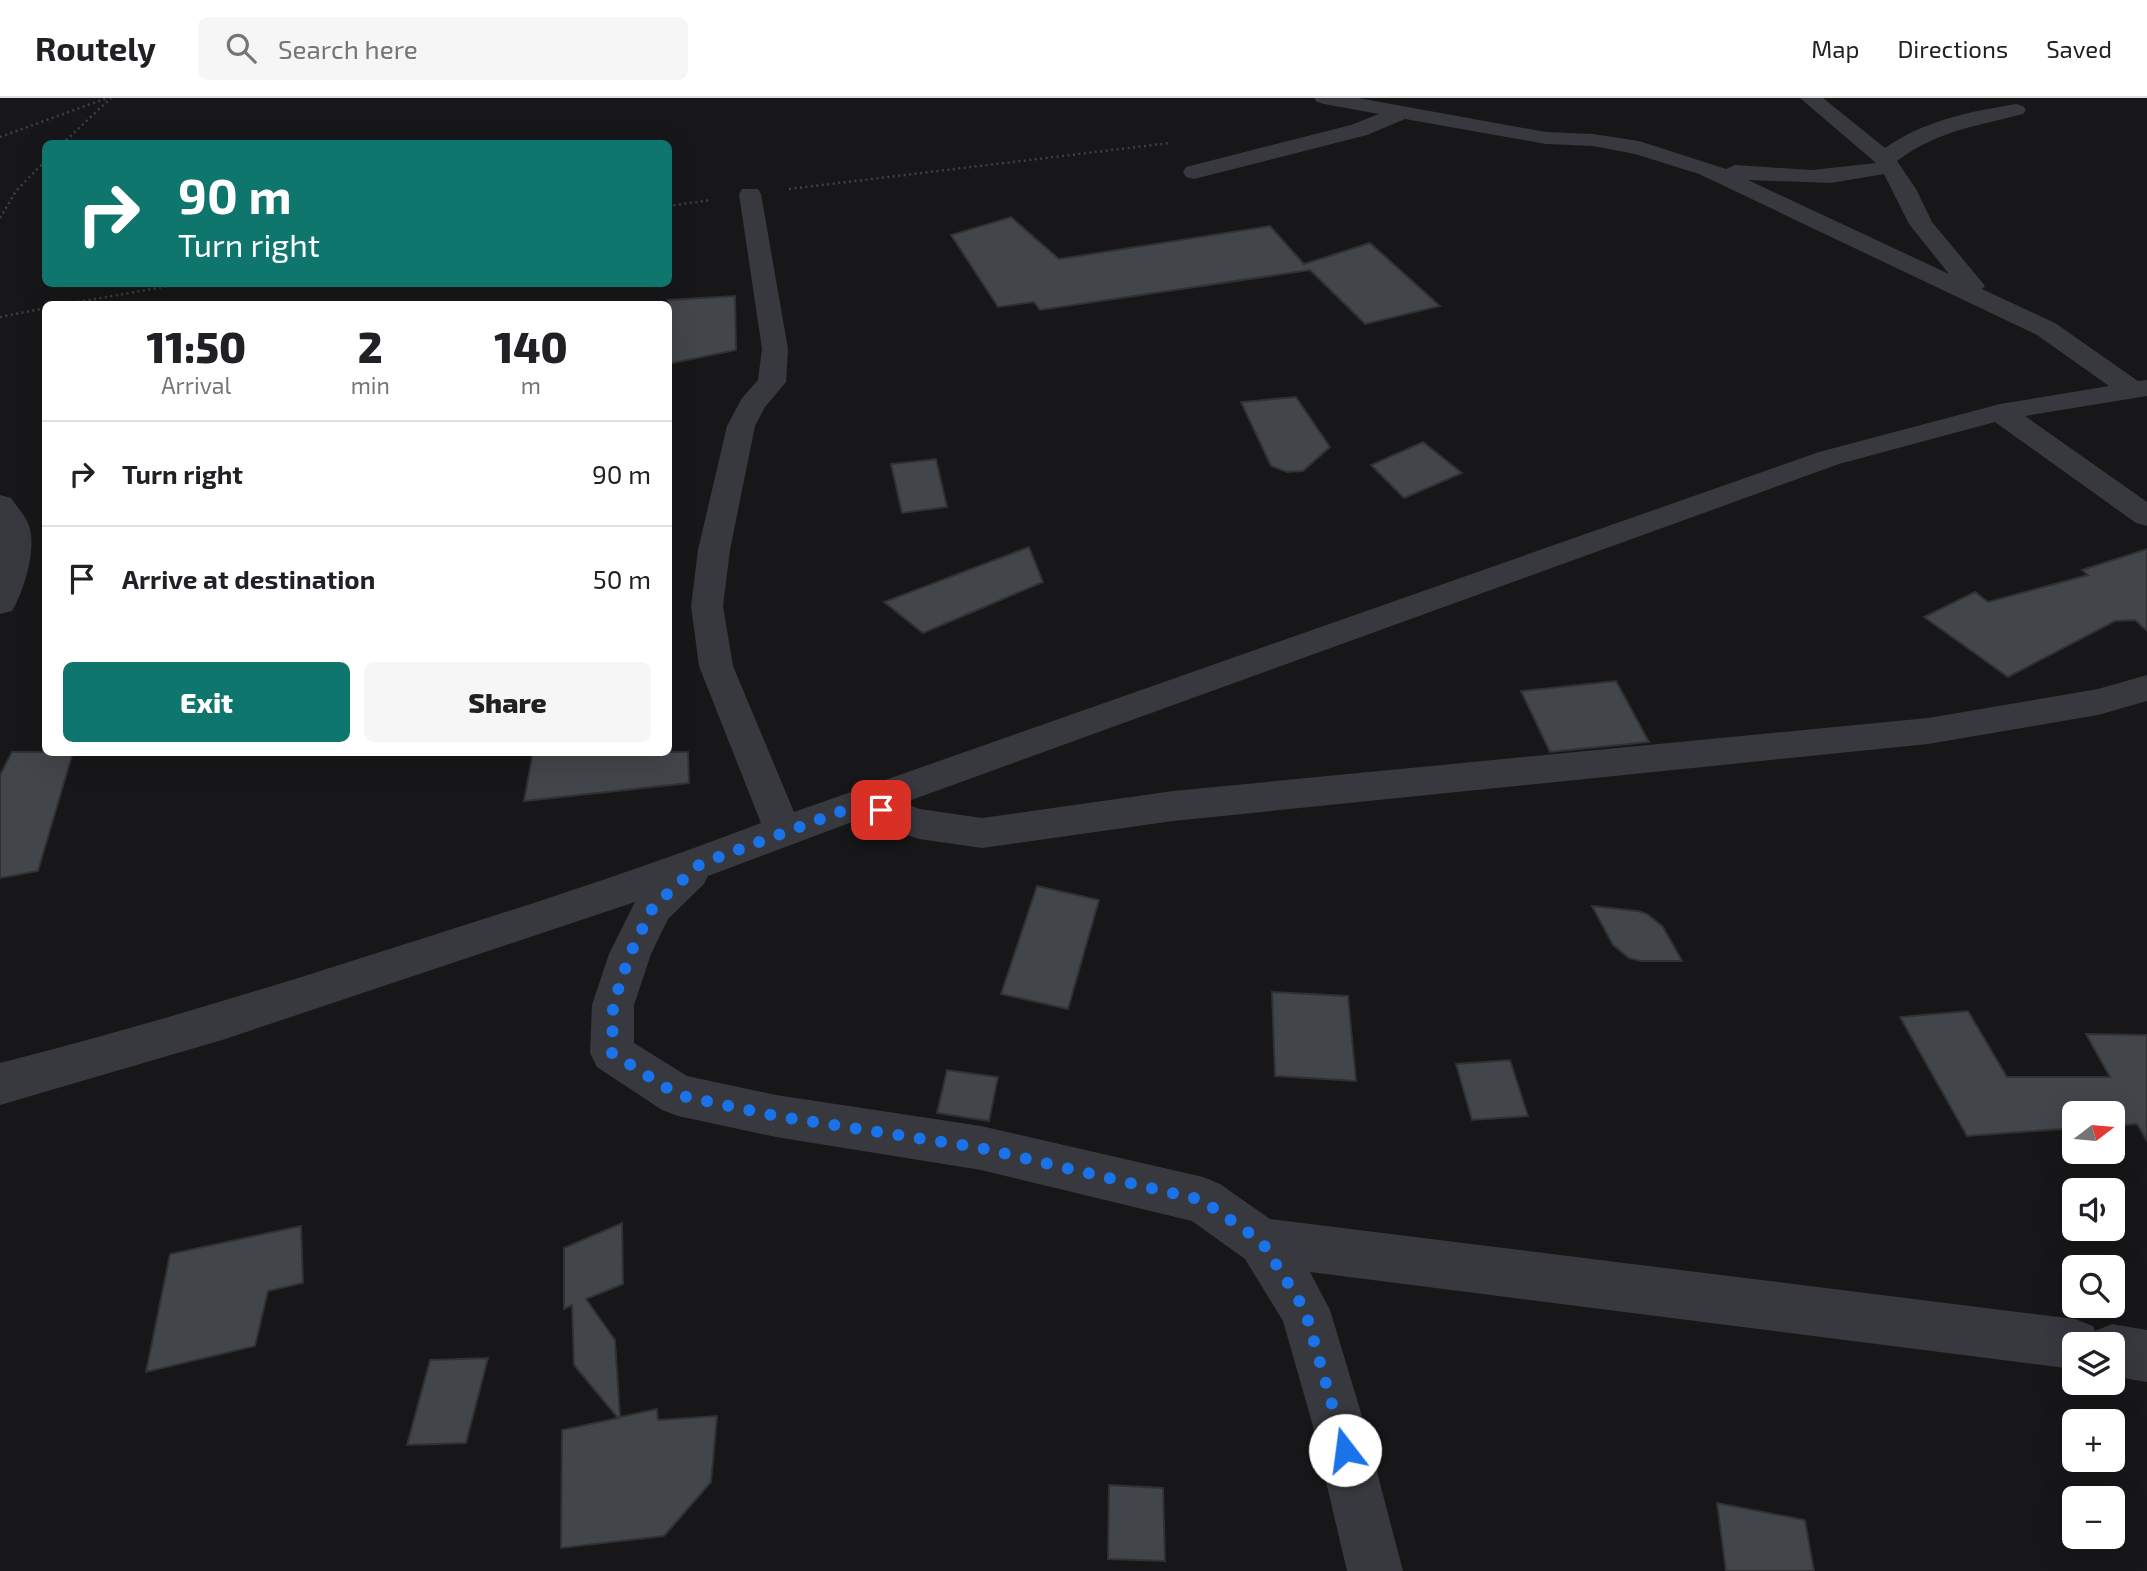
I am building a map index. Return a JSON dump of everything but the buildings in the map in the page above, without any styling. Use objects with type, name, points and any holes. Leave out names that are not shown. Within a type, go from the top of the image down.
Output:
[{"type":"street","points":[[1324,98],[1546,138],[1593,140],[1639,148],[1706,169],[2046,329],[2140,389]]},
{"type":"street","points":[[1195,172],[1359,130],[1399,113],[1452,98]]},
{"type":"street","points":[[1810,98],[1887,162],[1905,189],[1922,224],[1980,296]]},
{"type":"street","points":[[1706,169],[1823,177],[1854,176],[1887,162],[1912,138],[1944,124],[2016,110]]},
{"type":"street","points":[[750,194],[775,349],[772,382],[752,404],[741,426],[714,550],[707,606],[716,666],[783,831]]},
{"type":"street","points":[[0,1084],[218,1024],[700,864],[783,831],[1829,458],[2000,412],[2140,389]]},
{"type":"street","points":[[2000,412],[2147,516]]},
{"type":"street","points":[[0,505],[14,526],[15,558],[0,603]]},
{"type":"street","points":[[861,804],[919,824],[982,833],[1172,806],[1928,731],[2098,702],[2147,688]]},
{"type":"street","points":[[700,864],[653,907],[630,954],[613,1005],[612,1053],[678,1095],[776,1116],[981,1148],[1202,1200],[1262,1242],[1305,1310],[1339,1426],[1375,1571]]},
{"type":"street","points":[[1262,1242],[2062,1342]]},
{"type":"street","points":[[2125,1352],[2147,1356]]},
{"type":"path","points":[[0,137],[109,98]]},
{"type":"path","points":[[66,140],[109,98]]},
{"type":"path","points":[[672,205],[1175,143]]},
{"type":"path","points":[[0,218],[16,191],[42,164]]},
{"type":"path","points":[[84,301],[163,287]]},
{"type":"path","points":[[0,317],[42,309]]},
{"type":"route","points":[[881,810],[861,804],[700,864],[653,907],[630,954],[613,1005],[612,1053],[678,1095],[776,1116],[981,1148],[1202,1200],[1262,1242],[1305,1310],[1345,1450]]}]
